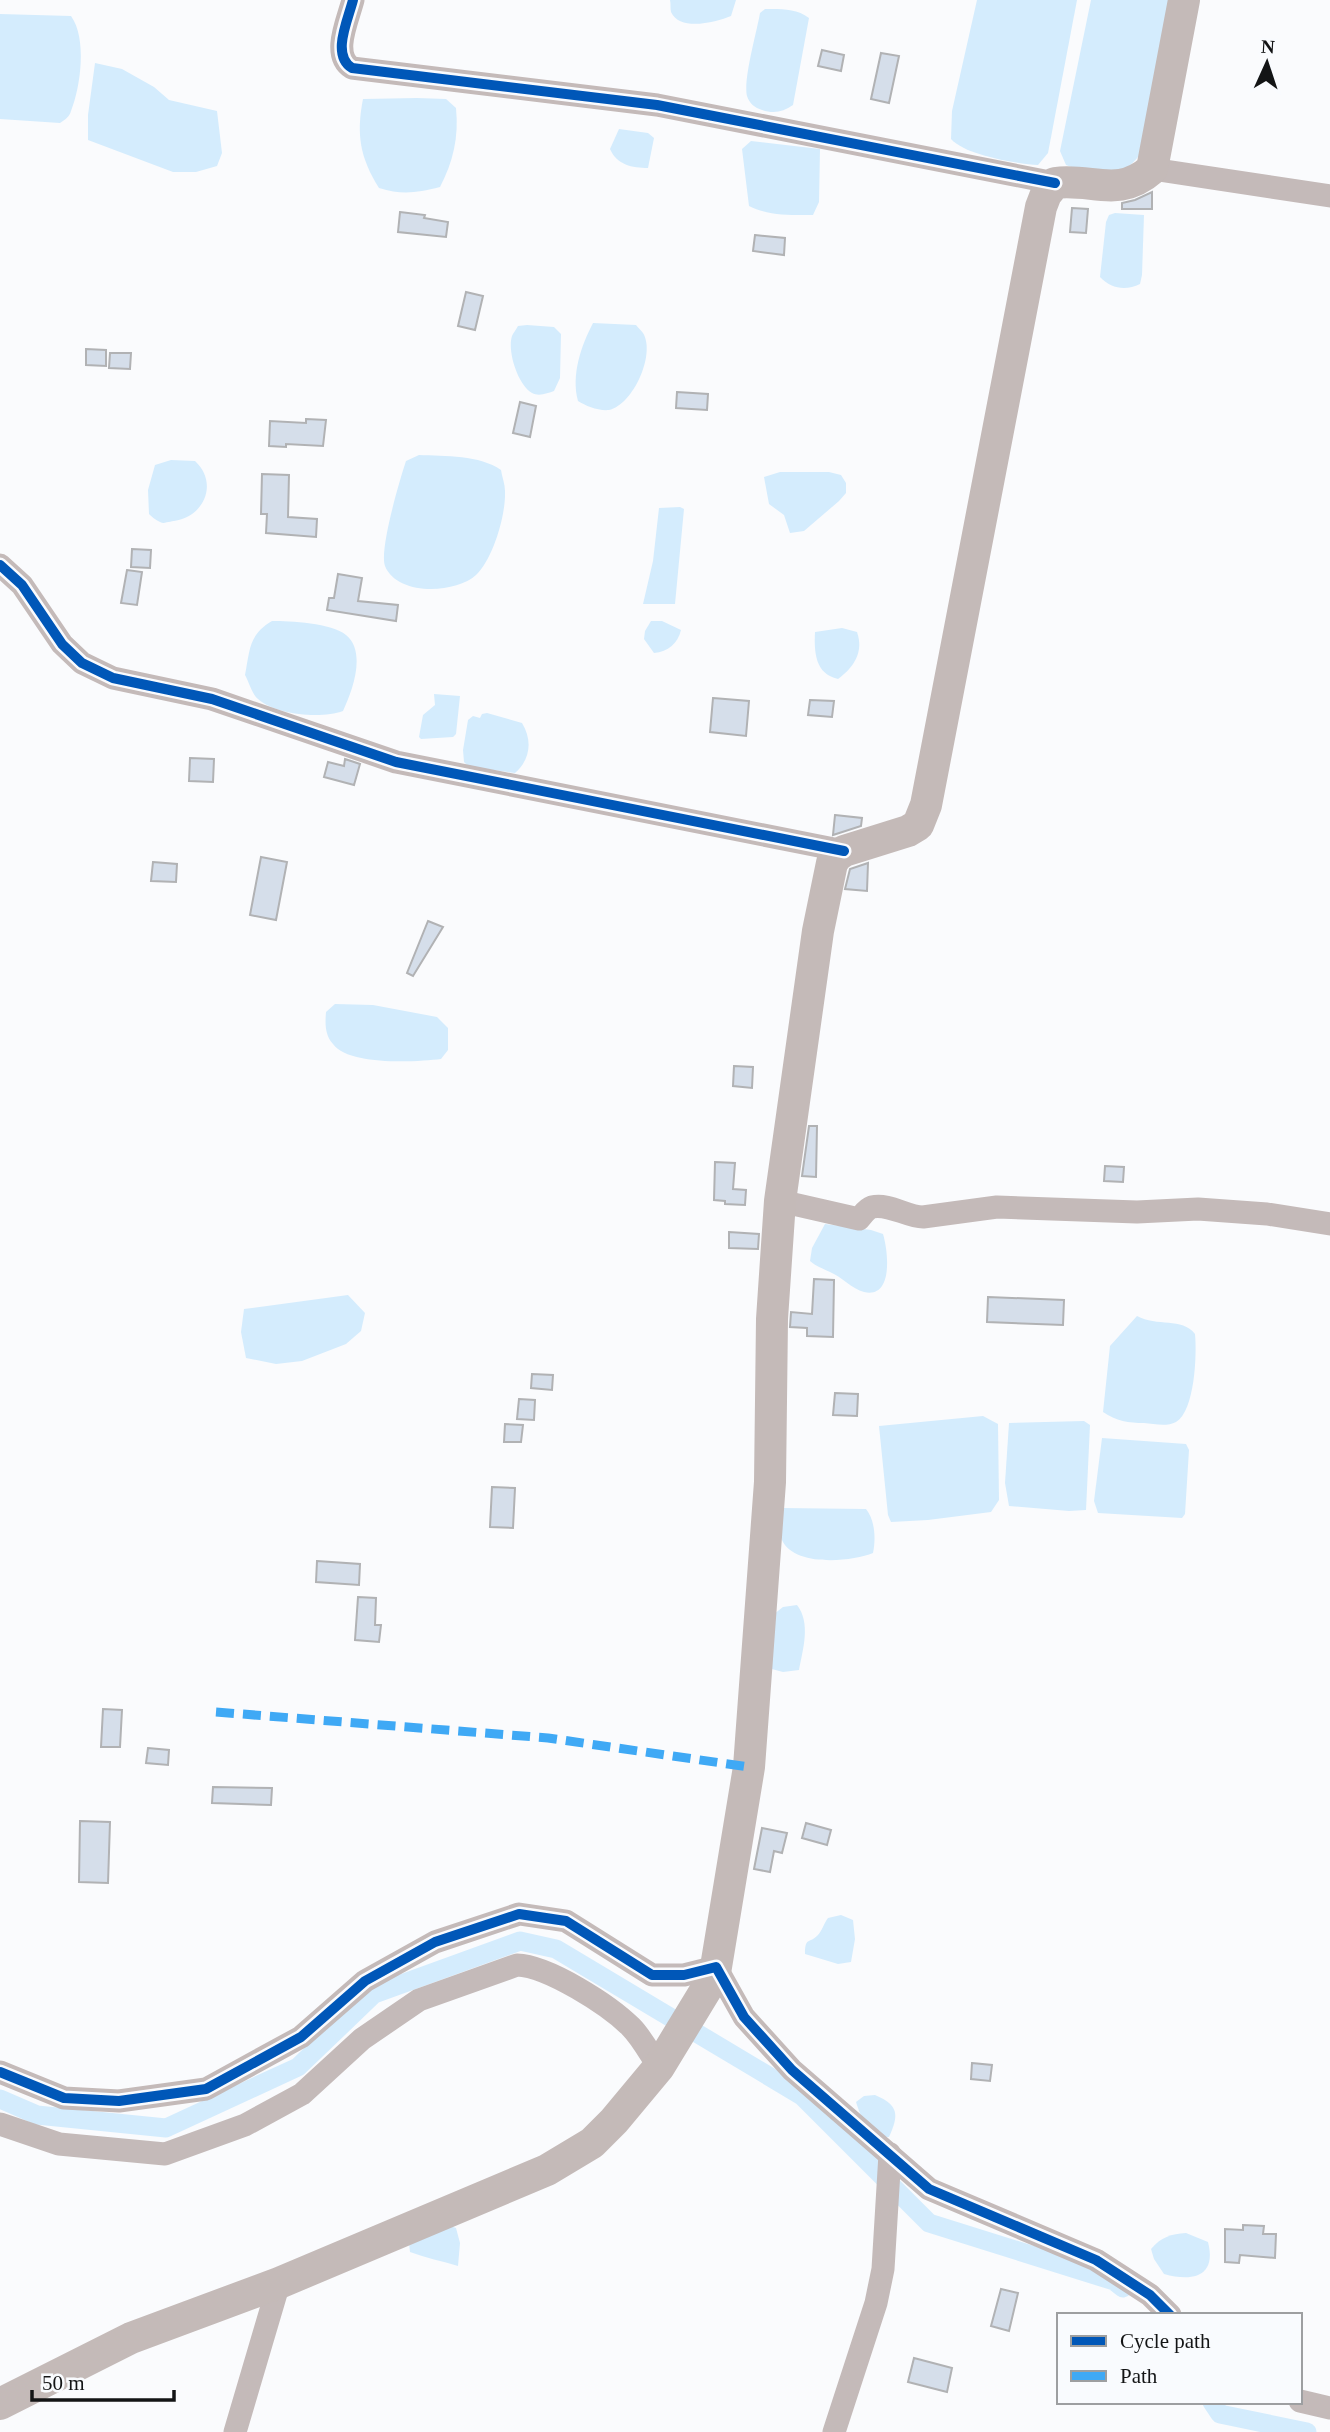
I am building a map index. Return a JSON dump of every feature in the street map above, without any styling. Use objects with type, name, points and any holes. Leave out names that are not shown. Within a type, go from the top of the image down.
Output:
[{"type":"main road","points":[[0,2404],[131,2338],[279,2283],[547,2170],[592,2143],[614,2121],[661,2064],[712,1978],[749,1767],[770,1482],[772,1319],[780,1201],[818,931],[832,863],[844,850],[908,831],[918,825],[926,805],[1046,194],[1055,183],[1119,187],[1153,169],[1184,0]]},
{"type":"street","points":[[353,0],[341,47],[341,56],[352,68],[657,105],[1055,183]]},
{"type":"street","points":[[1153,169],[1330,196]]},
{"type":"street","points":[[0,565],[22,585],[62,644],[82,663],[113,678],[212,699],[396,762],[844,850]]},
{"type":"street","points":[[780,1201],[859,1219],[867,1209],[874,1207],[902,1211],[912,1217],[997,1207],[1137,1212],[1198,1209],[1267,1214],[1330,1224]]},
{"type":"street","points":[[0,2072],[64,2098],[119,2101],[206,2088],[301,2037],[365,1981],[435,1942],[519,1914],[566,1921],[652,1975],[712,1978],[792,2070],[929,2189],[1096,2260],[1150,2295],[1168,2313]]},
{"type":"street","points":[[0,2124],[59,2144],[165,2154],[245,2125],[302,2094],[362,2039],[419,2000],[517,1965],[531,1965],[548,1973],[611,2010],[633,2029],[661,2064]]},
{"type":"street","points":[[834,2432],[876,2303],[883,2269],[890,2154]]},
{"type":"street","points":[[235,2432],[279,2283]]},
{"type":"street","points":[[1302,2401],[1330,2408]]},
{"type":"water","points":[[670,0],[736,0],[731,16],[717,21],[690,24],[682,22],[671,12]]},
{"type":"water","points":[[977,0],[1077,0],[1048,153],[1038,165],[1005,161],[979,154],[951,139],[952,111]]},
{"type":"water","points":[[1091,0],[1173,0],[1147,147],[1122,171],[1110,173],[1066,165],[1060,151]]},
{"type":"water","points":[[765,9],[793,11],[809,18],[793,105],[778,112],[757,108],[751,103],[746,89],[760,13]]},
{"type":"water","points":[[0,14],[71,16],[76,25],[81,49],[80,76],[70,113],[60,123],[0,119]]},
{"type":"water","points":[[95,63],[122,69],[154,87],[169,100],[217,111],[222,153],[217,166],[196,172],[173,172],[88,140],[88,115]]},
{"type":"water","points":[[363,99],[446,99],[456,108],[456,139],[445,178],[440,187],[424,191],[402,192],[379,188],[361,145]]},
{"type":"water","points":[[619,129],[648,133],[654,138],[648,168],[626,164],[613,154],[610,149]]},
{"type":"water","points":[[751,141],[820,149],[819,202],[813,215],[772,213],[749,206],[742,149]]},
{"type":"water","points":[[1109,215],[1144,215],[1142,275],[1140,284],[1129,288],[1119,288],[1100,277],[1106,222]]},
{"type":"water","points":[[593,323],[636,325],[646,342],[644,365],[634,389],[618,406],[609,410],[596,409],[581,403],[576,391],[578,361]]},
{"type":"water","points":[[518,326],[554,327],[561,334],[560,378],[554,391],[540,395],[532,393],[518,375],[512,359],[512,335]]},
{"type":"water","points":[[419,455],[473,459],[501,470],[505,501],[493,548],[476,575],[455,586],[427,589],[414,587],[391,576],[385,566],[387,530],[403,470],[406,461]]},
{"type":"water","points":[[171,460],[195,461],[206,479],[207,489],[205,498],[193,513],[163,523],[149,514],[148,490],[155,465]]},
{"type":"water","points":[[780,472],[829,472],[841,475],[846,483],[846,493],[804,531],[790,533],[784,515],[769,504],[764,477]]},
{"type":"water","points":[[659,508],[684,509],[675,604],[643,604],[653,561]]},
{"type":"water","points":[[272,621],[331,628],[346,635],[352,642],[356,651],[356,672],[343,711],[323,715],[299,714],[276,709],[256,697],[245,675],[249,651],[258,632]]},
{"type":"water","points":[[651,621],[662,621],[681,630],[668,649],[654,653],[644,639]]},
{"type":"water","points":[[842,628],[857,632],[859,646],[853,664],[838,679],[820,667],[815,647],[815,632]]},
{"type":"water","points":[[434,694],[460,696],[456,734],[453,737],[419,737],[423,715],[435,705]]},
{"type":"water","points":[[487,713],[522,723],[529,743],[527,756],[515,773],[469,767],[464,762],[463,750],[468,720],[473,716],[480,718]]},
{"type":"water","points":[[335,1004],[373,1005],[437,1017],[448,1028],[448,1050],[441,1059],[416,1061],[384,1061],[353,1056],[333,1044],[327,1033],[326,1012]]},
{"type":"water","points":[[825,1224],[883,1234],[887,1272],[880,1288],[874,1292],[864,1292],[810,1261],[812,1248]]},
{"type":"water","points":[[348,1295],[365,1313],[361,1331],[346,1344],[302,1361],[276,1364],[246,1358],[241,1332],[244,1309]]},
{"type":"water","points":[[1137,1316],[1183,1326],[1195,1334],[1196,1355],[1191,1395],[1182,1416],[1172,1424],[1128,1422],[1103,1412],[1110,1346]]},
{"type":"water","points":[[983,1416],[998,1424],[999,1500],[991,1512],[891,1522],[888,1515],[879,1426]]},
{"type":"water","points":[[1084,1421],[1090,1425],[1086,1510],[1009,1506],[1005,1483],[1009,1423]]},
{"type":"water","points":[[1102,1438],[1186,1444],[1189,1450],[1185,1514],[1182,1518],[1098,1513],[1094,1501]]},
{"type":"water","points":[[781,1508],[866,1509],[874,1530],[873,1553],[838,1560],[798,1555],[788,1549],[780,1536]]},
{"type":"water","points":[[797,1605],[805,1628],[799,1670],[783,1672],[768,1668],[769,1618],[783,1607]]},
{"type":"water","points":[[841,1915],[853,1920],[855,1939],[851,1962],[838,1964],[805,1954],[807,1943],[818,1935],[828,1918]]},
{"type":"water","points":[[875,2095],[889,2103],[895,2112],[889,2137],[871,2131],[856,2102],[864,2096]]},
{"type":"water","points":[[450,2226],[456,2228],[460,2243],[458,2266],[410,2252],[409,2243]]},
{"type":"water","points":[[1186,2233],[1208,2242],[1209,2263],[1205,2270],[1193,2277],[1164,2274],[1151,2249],[1167,2237]]},
{"type":"building","points":[[822,50],[844,55],[841,71],[818,66]]},
{"type":"building","points":[[881,53],[899,56],[889,103],[871,99]]},
{"type":"building","points":[[1152,192],[1152,209],[1122,209],[1122,203]]},
{"type":"building","points":[[1072,208],[1088,209],[1086,233],[1070,232]]},
{"type":"building","points":[[400,212],[425,215],[424,218],[448,222],[446,237],[398,232]]},
{"type":"building","points":[[755,235],[785,238],[784,255],[753,251]]},
{"type":"building","points":[[466,292],[483,296],[475,330],[458,326]]},
{"type":"building","points":[[86,349],[106,350],[106,366],[86,365]]},
{"type":"building","points":[[110,353],[131,353],[130,369],[109,368]]},
{"type":"building","points":[[677,392],[708,394],[707,410],[676,408]]},
{"type":"building","points":[[520,402],[536,406],[530,437],[513,433]]},
{"type":"building","points":[[306,419],[326,420],[323,446],[269,446],[270,421],[306,423]]},
{"type":"building","points":[[262,474],[289,475],[288,517],[317,519],[316,537],[266,533],[267,514],[261,514]]},
{"type":"building","points":[[132,549],[151,550],[150,568],[131,567]]},
{"type":"building","points":[[127,570],[142,572],[137,605],[121,603]]},
{"type":"building","points":[[338,574],[362,578],[358,601],[398,605],[396,621],[327,610],[329,598],[334,598]]},
{"type":"building","points":[[713,698],[749,701],[746,736],[710,732]]},
{"type":"building","points":[[810,700],[834,701],[832,717],[808,715]]},
{"type":"building","points":[[190,758],[214,759],[213,782],[189,781]]},
{"type":"building","points":[[345,759],[360,764],[354,785],[324,777],[328,762],[344,766]]},
{"type":"building","points":[[835,815],[862,818],[861,826],[833,835]]},
{"type":"building","points":[[261,857],[287,862],[276,920],[250,915]]},
{"type":"building","points":[[153,862],[177,864],[176,882],[151,881]]},
{"type":"building","points":[[868,863],[867,891],[845,889],[850,869]]},
{"type":"building","points":[[428,921],[443,927],[413,976],[407,973]]},
{"type":"building","points":[[734,1066],[753,1067],[752,1088],[733,1086]]},
{"type":"building","points":[[809,1126],[817,1126],[816,1177],[802,1176]]},
{"type":"building","points":[[715,1162],[735,1163],[733,1189],[746,1190],[745,1205],[725,1204],[725,1201],[714,1200]]},
{"type":"building","points":[[1105,1166],[1124,1167],[1123,1182],[1104,1181]]},
{"type":"building","points":[[729,1232],[759,1234],[758,1249],[729,1248]]},
{"type":"building","points":[[814,1279],[834,1280],[833,1337],[807,1336],[807,1328],[790,1327],[791,1312],[812,1314]]},
{"type":"building","points":[[988,1297],[1064,1300],[1063,1325],[987,1322]]},
{"type":"building","points":[[532,1374],[553,1375],[552,1390],[531,1388]]},
{"type":"building","points":[[835,1393],[858,1394],[857,1416],[833,1415]]},
{"type":"building","points":[[519,1399],[535,1400],[534,1420],[517,1419]]},
{"type":"building","points":[[505,1424],[523,1425],[521,1442],[504,1442]]},
{"type":"building","points":[[492,1487],[515,1488],[513,1528],[490,1527]]},
{"type":"building","points":[[317,1561],[360,1564],[359,1585],[316,1582]]},
{"type":"building","points":[[358,1597],[376,1598],[375,1625],[381,1625],[379,1642],[355,1640]]},
{"type":"building","points":[[103,1709],[122,1710],[120,1747],[101,1747]]},
{"type":"building","points":[[148,1748],[169,1750],[168,1765],[146,1763]]},
{"type":"building","points":[[213,1787],[272,1788],[271,1805],[212,1803]]},
{"type":"building","points":[[80,1821],[110,1822],[108,1883],[79,1882]]},
{"type":"building","points":[[806,1823],[831,1830],[827,1845],[802,1838]]},
{"type":"building","points":[[762,1828],[787,1833],[782,1853],[774,1851],[770,1872],[754,1869]]},
{"type":"building","points":[[972,2063],[992,2065],[990,2081],[971,2079]]},
{"type":"building","points":[[1243,2225],[1264,2226],[1263,2234],[1276,2234],[1275,2258],[1240,2255],[1239,2263],[1225,2262],[1225,2229],[1243,2230]]},
{"type":"building","points":[[1001,2289],[1018,2293],[1009,2331],[991,2326]]},
{"type":"building","points":[[914,2358],[952,2368],[947,2392],[908,2382]]},
{"type":"waterway","points":[[0,2099],[37,2115],[166,2128],[298,2067],[374,1994],[520,1941],[556,1949],[802,2096],[929,2223],[1114,2281],[1123,2288]]},
{"type":"waterway","points":[[1213,2404],[1220,2414],[1307,2432]]},
{"type":"marked path","points":[[216,1712],[548,1738],[749,1767]]},
{"type":"cycle path","points":[[353,0],[342,46],[346,62],[352,68],[657,105],[1055,183]]},
{"type":"cycle path","points":[[0,565],[22,585],[62,644],[82,663],[113,678],[212,699],[396,762],[844,851]]},
{"type":"cycle path","points":[[0,2072],[64,2098],[119,2101],[206,2089],[301,2037],[365,1981],[435,1942],[519,1914],[566,1921],[652,1975],[684,1975],[716,1967],[744,2017],[792,2070],[929,2189],[1096,2260],[1150,2295],[1168,2313]]}]
